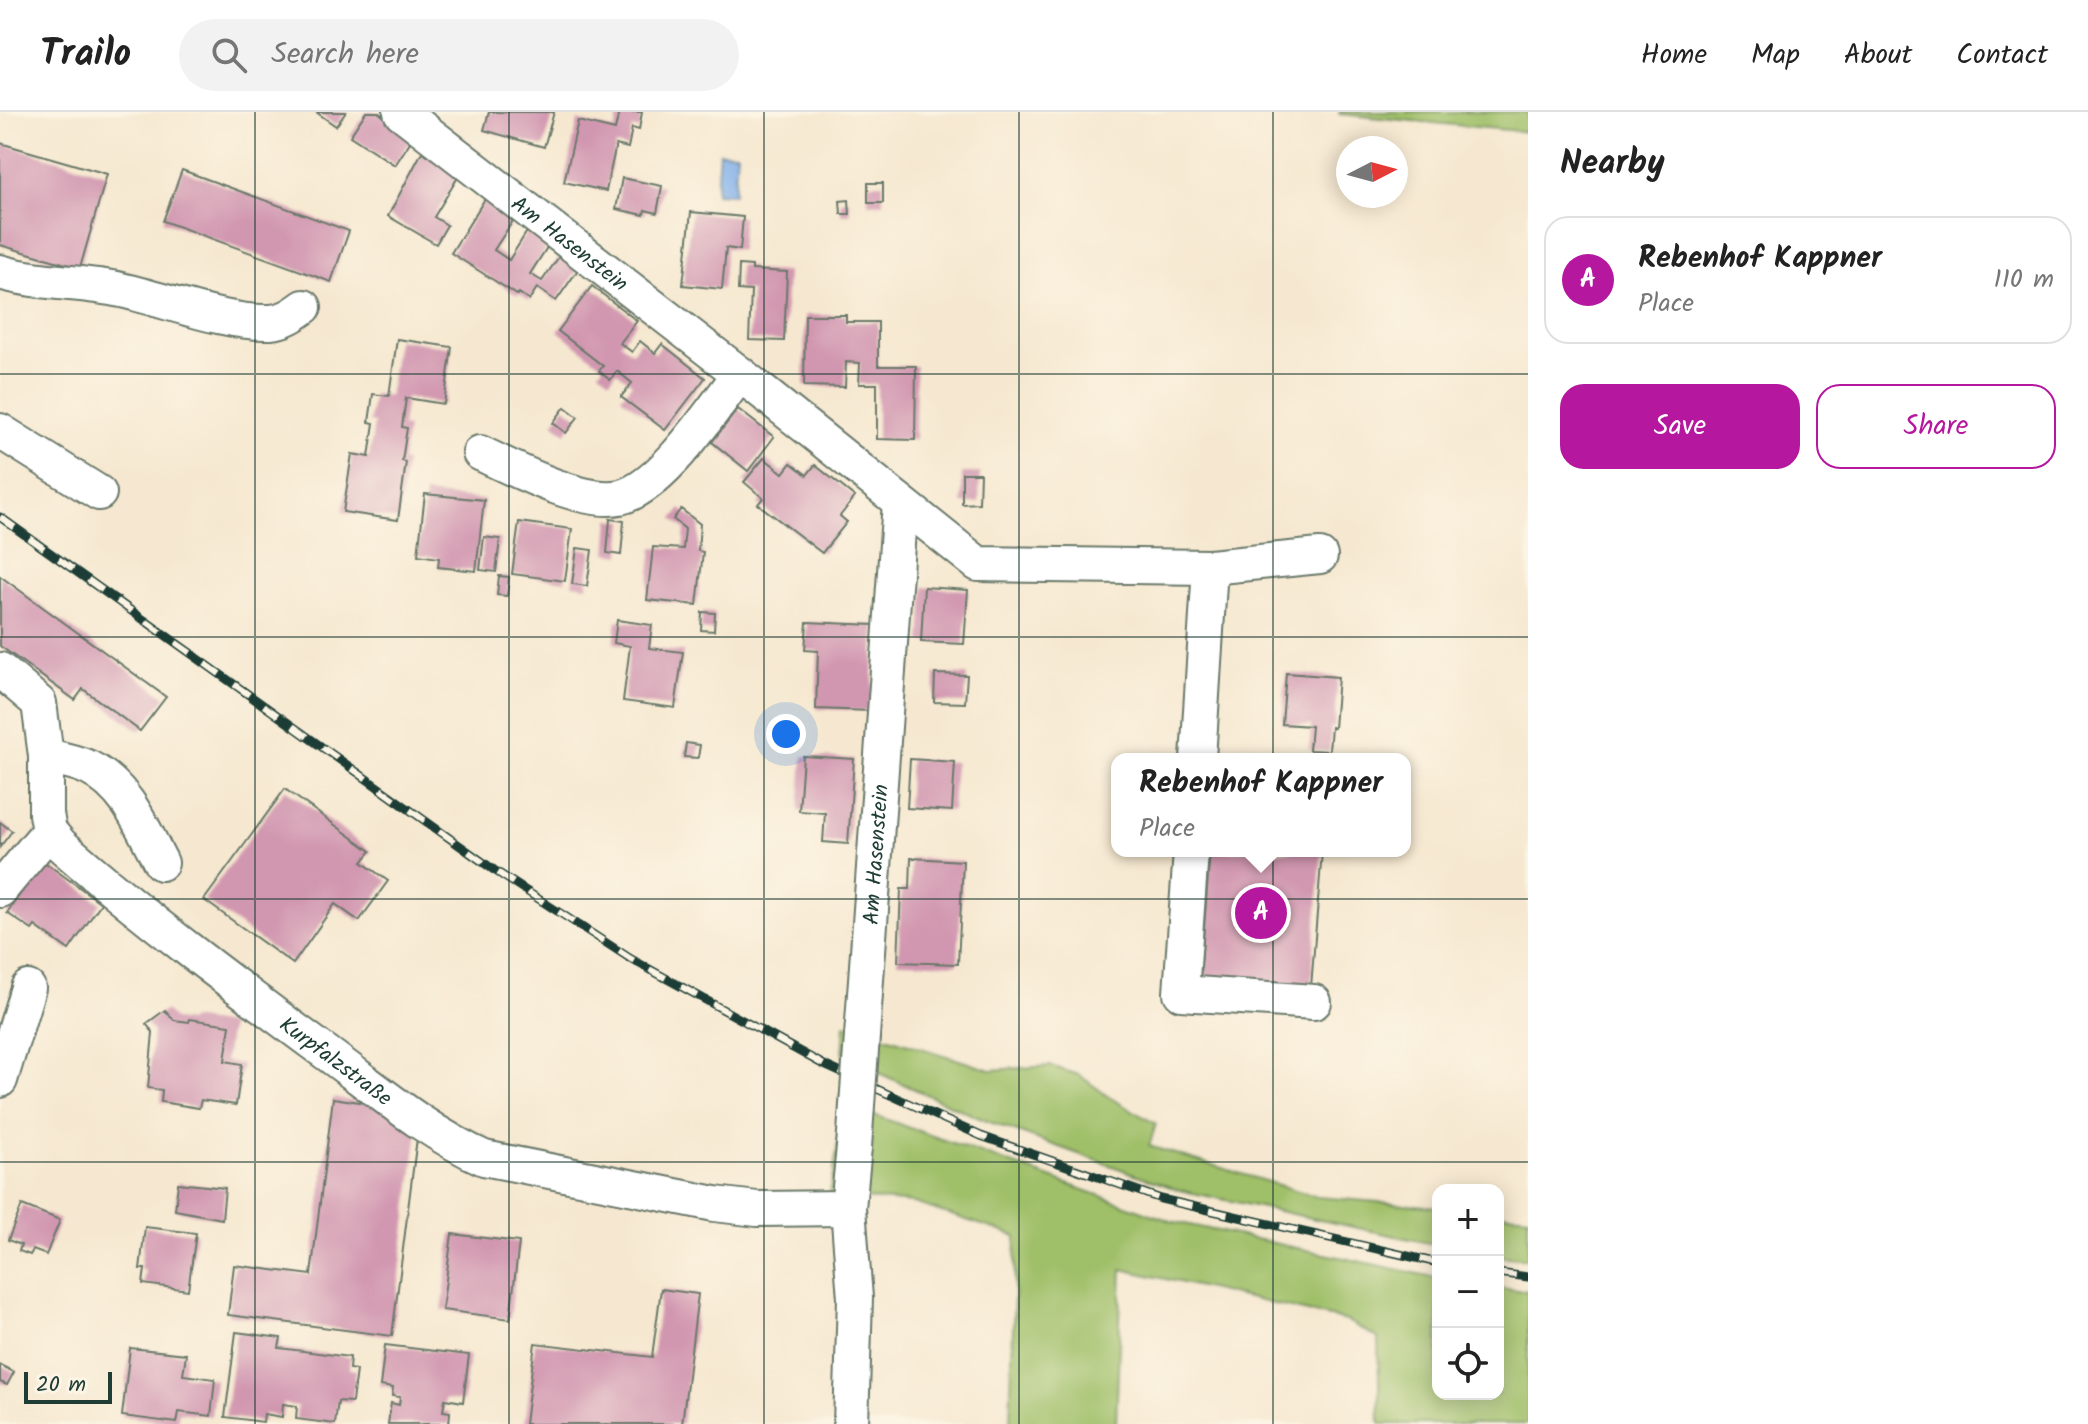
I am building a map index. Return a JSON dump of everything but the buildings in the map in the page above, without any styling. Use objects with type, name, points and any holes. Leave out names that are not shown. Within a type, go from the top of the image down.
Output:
[{"type":"street","name":"Am Hasenstein","points":[[401,112],[740,374],[978,564],[1210,567],[1320,556]]},
{"type":"street","points":[[0,272],[55,283],[118,289],[241,320],[280,320],[304,307]]},
{"type":"street","points":[[480,453],[555,486],[601,498],[620,497],[639,490],[660,472],[740,374]]},
{"type":"street","points":[[0,431],[99,493]]},
{"type":"street","name":"Am Hasenstein","points":[[851,1424],[855,1298],[848,1208],[900,502]]},
{"type":"street","points":[[1198,753],[1210,567]]},
{"type":"street","points":[[0,670],[39,703],[46,756],[49,831],[0,890]]},
{"type":"street","points":[[46,756],[88,767],[111,782],[131,805],[161,863]]},
{"type":"street","name":"Kurpfalzstraße","points":[[49,831],[78,860],[248,995],[426,1126],[458,1146],[484,1158],[715,1204],[757,1209],[848,1208]]},
{"type":"street","points":[[1191,857],[1181,993],[1314,1002]]},
{"type":"street","points":[[0,1080],[28,988]]},
{"type":"green space","points":[[1528,112],[1528,132],[1339,114]]},
{"type":"green space","points":[[845,1024],[991,1070],[1051,1066],[1079,1075],[1109,1097],[1156,1124],[1149,1146],[1318,1197],[1432,1206],[1432,1244],[1179,1190],[984,1120],[843,1057]]},
{"type":"green space","points":[[840,1095],[871,1114],[1171,1221],[1432,1277],[1432,1400],[1504,1400],[1504,1289],[1528,1291],[1528,1424],[1380,1424],[1378,1338],[1347,1321],[1122,1269],[1116,1424],[1010,1424],[1016,1236],[914,1203],[829,1196],[837,1151]]},
{"type":"green space","points":[[1504,1214],[1528,1216],[1528,1259],[1504,1257]]},
{"type":"water","points":[[719,152],[737,153],[734,194],[716,193]]},
{"type":"railway","points":[[0,517],[494,870],[631,959],[824,1065],[981,1136],[1161,1199],[1432,1262]]},
{"type":"railway","points":[[1504,1274],[1528,1277]]},
{"type":"place","name":"Rebenhof Kappner","points":[[1261,913]]}]
